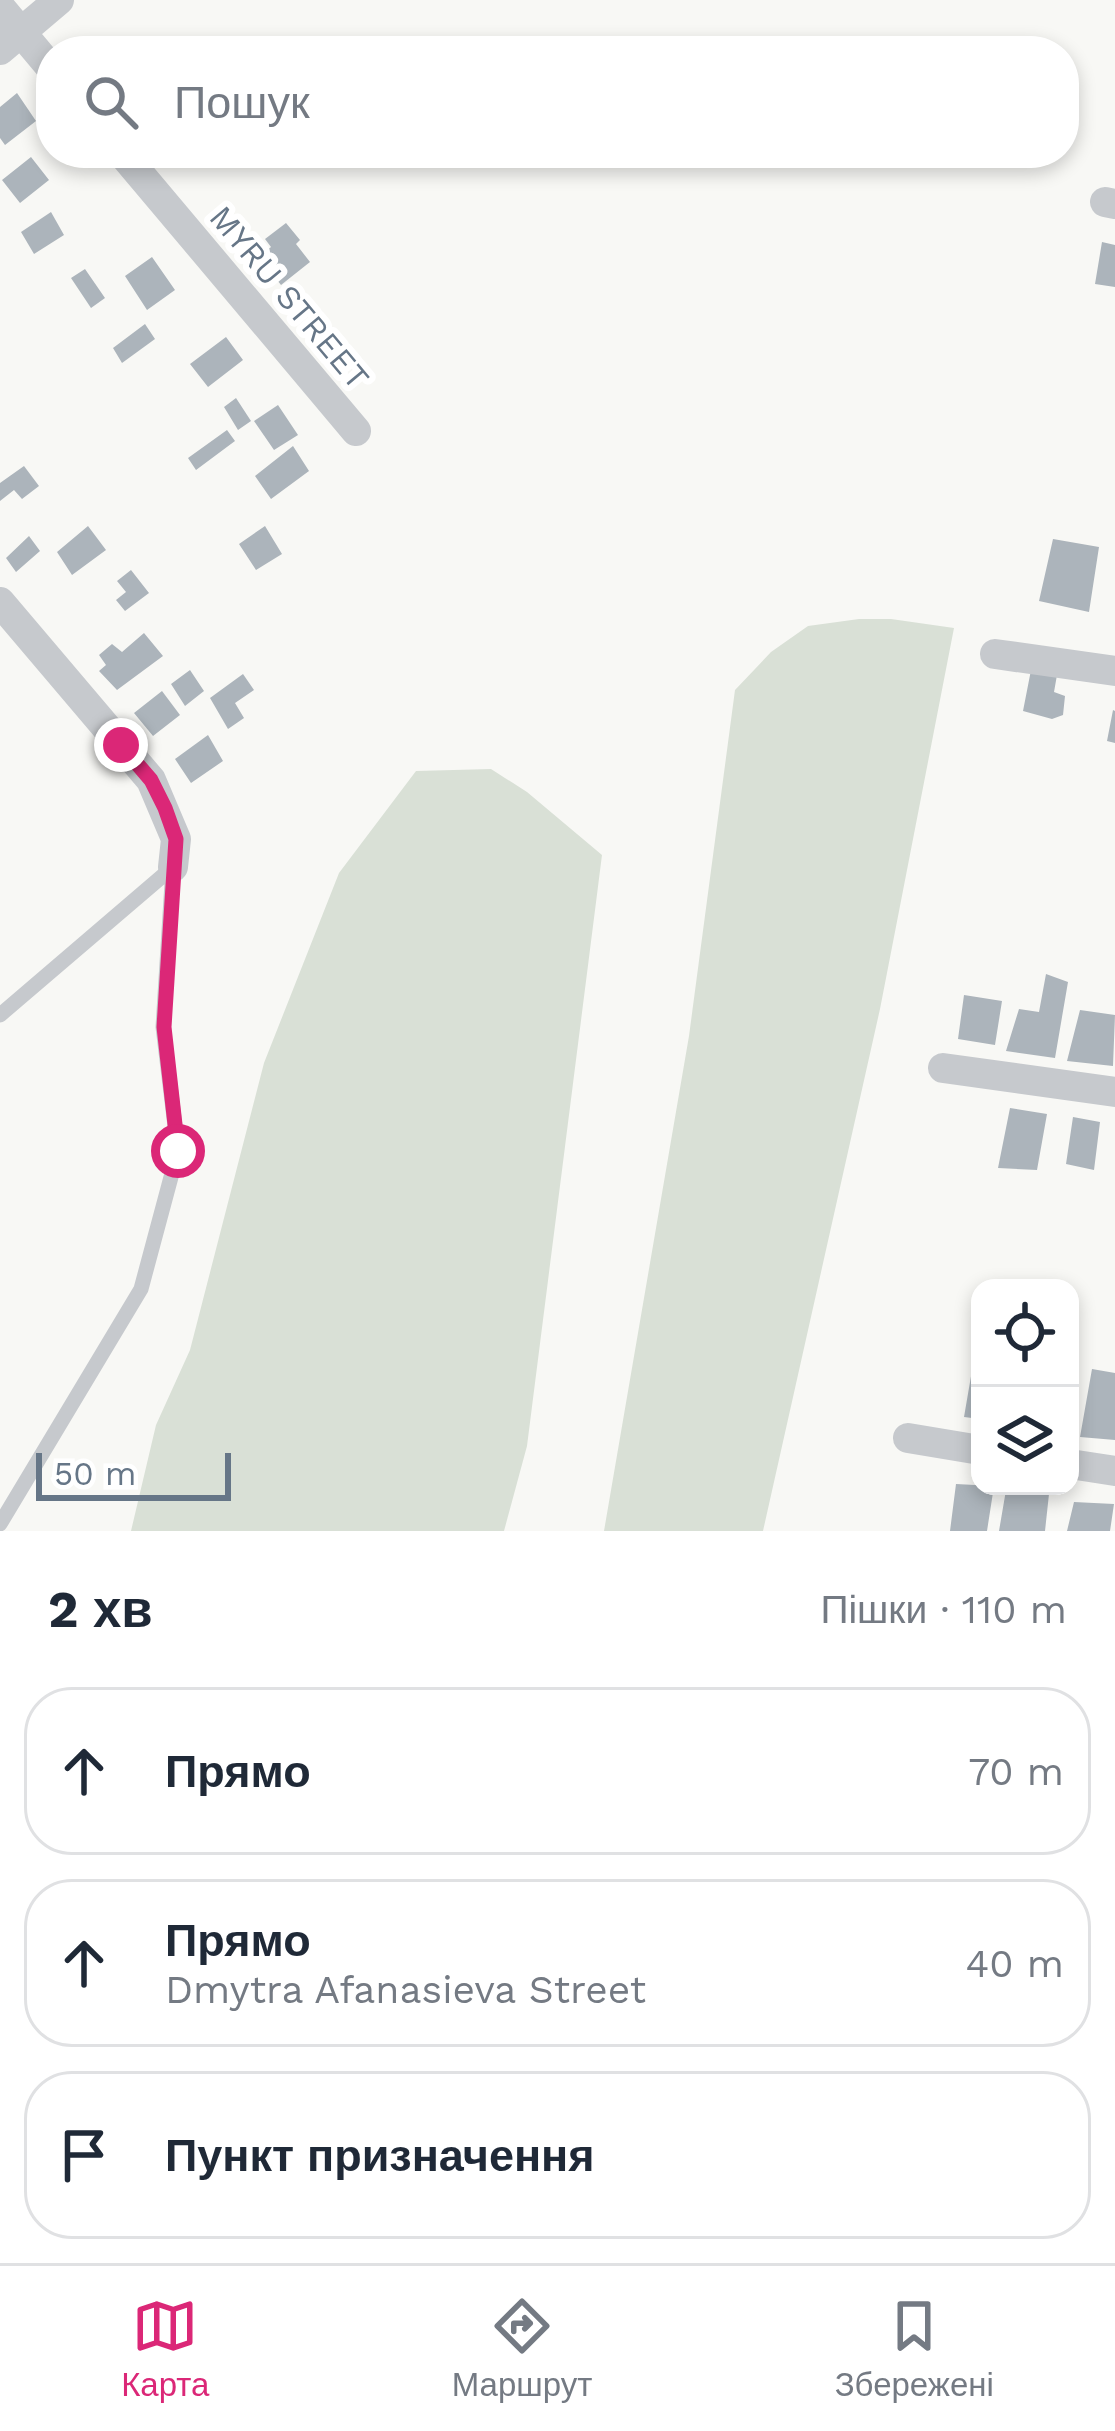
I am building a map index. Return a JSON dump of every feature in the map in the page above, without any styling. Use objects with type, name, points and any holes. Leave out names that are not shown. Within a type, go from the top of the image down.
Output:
[{"type":"street","points":[[11,41],[58,0]]},
{"type":"street","points":[[0,7],[11,41],[36,58]]},
{"type":"street","name":"MYRU STREET","points":[[135,168],[356,431]]},
{"type":"street","points":[[0,602],[151,780],[176,839],[173,867]]},
{"type":"street","points":[[995,654],[1115,671]]},
{"type":"street","points":[[943,1068],[1115,1092]]},
{"type":"street","points":[[908,1438],[971,1448]]},
{"type":"street","points":[[1079,1465],[1115,1471]]},
{"type":"lane","points":[[0,1016],[173,867]]},
{"type":"lane","points":[[0,1524],[141,1288],[178,1151],[164,1027],[173,867]]},
{"type":"shaded area","points":[[859,619],[954,628],[880,1009],[763,1531],[604,1531],[689,1036],[735,690],[771,652],[808,626]]},
{"type":"shaded area","points":[[491,769],[527,792],[602,855],[527,1446],[504,1531],[131,1531],[156,1425],[190,1350],[264,1063],[339,873],[416,771]]},
{"type":"building","points":[[17,93],[36,121],[5,145],[0,138],[0,107]]},
{"type":"building","points":[[31,157],[49,180],[20,203],[2,180]]},
{"type":"building","points":[[51,212],[64,235],[34,254],[21,232]]},
{"type":"building","points":[[286,223],[310,262],[281,285],[259,257],[271,247],[265,239]]},
{"type":"building","points":[[1102,242],[1115,245],[1115,287],[1095,284]]},
{"type":"building","points":[[152,257],[175,290],[147,310],[125,276]]},
{"type":"building","points":[[85,269],[105,298],[91,308],[71,278]]},
{"type":"building","points":[[145,324],[155,339],[122,363],[113,348]]},
{"type":"building","points":[[226,337],[243,360],[208,387],[190,364]]},
{"type":"building","points":[[236,398],[251,421],[238,430],[224,407]]},
{"type":"building","points":[[278,405],[298,435],[274,450],[254,421]]},
{"type":"building","points":[[227,430],[235,441],[196,470],[188,458]]},
{"type":"building","points":[[293,446],[309,471],[271,499],[255,476]]},
{"type":"building","points":[[24,466],[39,486],[22,499],[14,490],[0,501],[0,483]]},
{"type":"building","points":[[88,526],[106,550],[72,575],[57,552]]},
{"type":"building","points":[[265,526],[282,554],[256,570],[239,544]]},
{"type":"building","points":[[29,536],[40,551],[16,572],[6,558]]},
{"type":"building","points":[[1053,539],[1099,547],[1089,612],[1039,601]]},
{"type":"building","points":[[131,570],[149,593],[125,611],[116,600],[126,592],[117,581]]},
{"type":"building","points":[[144,633],[163,656],[117,690],[99,671],[106,665],[99,655],[112,644],[122,652]]},
{"type":"building","points":[[190,670],[204,691],[185,706],[171,684]]},
{"type":"building","points":[[1031,670],[1057,675],[1054,692],[1065,696],[1063,715],[1052,719],[1023,711]]},
{"type":"building","points":[[243,674],[254,690],[235,703],[244,718],[228,729],[210,698]]},
{"type":"building","points":[[162,691],[180,715],[153,736],[134,713]]},
{"type":"building","points":[[1115,711],[1115,743],[1107,741]]},
{"type":"building","points":[[208,735],[223,761],[191,783],[175,759]]},
{"type":"building","points":[[1046,974],[1068,982],[1055,1058],[1006,1051],[1019,1009],[1039,1012]]},
{"type":"building","points":[[964,995],[1002,1001],[995,1045],[958,1039]]},
{"type":"building","points":[[1080,1010],[1115,1015],[1113,1066],[1067,1061]]},
{"type":"building","points":[[1010,1108],[1047,1114],[1037,1170],[998,1168]]},
{"type":"building","points":[[1073,1117],[1100,1122],[1094,1170],[1066,1164]]},
{"type":"building","points":[[1092,1369],[1115,1373],[1115,1440],[1080,1437]]},
{"type":"building","points":[[971,1376],[971,1418],[964,1417]]},
{"type":"building","points":[[956,1484],[971,1485],[971,1495],[993,1495],[987,1531],[950,1531]]},
{"type":"building","points":[[1005,1495],[1049,1495],[1045,1531],[999,1531]]},
{"type":"building","points":[[1074,1502],[1114,1504],[1110,1531],[1067,1531]]},
{"type":"route","points":[[121,745],[151,780],[176,839],[164,1027],[178,1151]]}]
